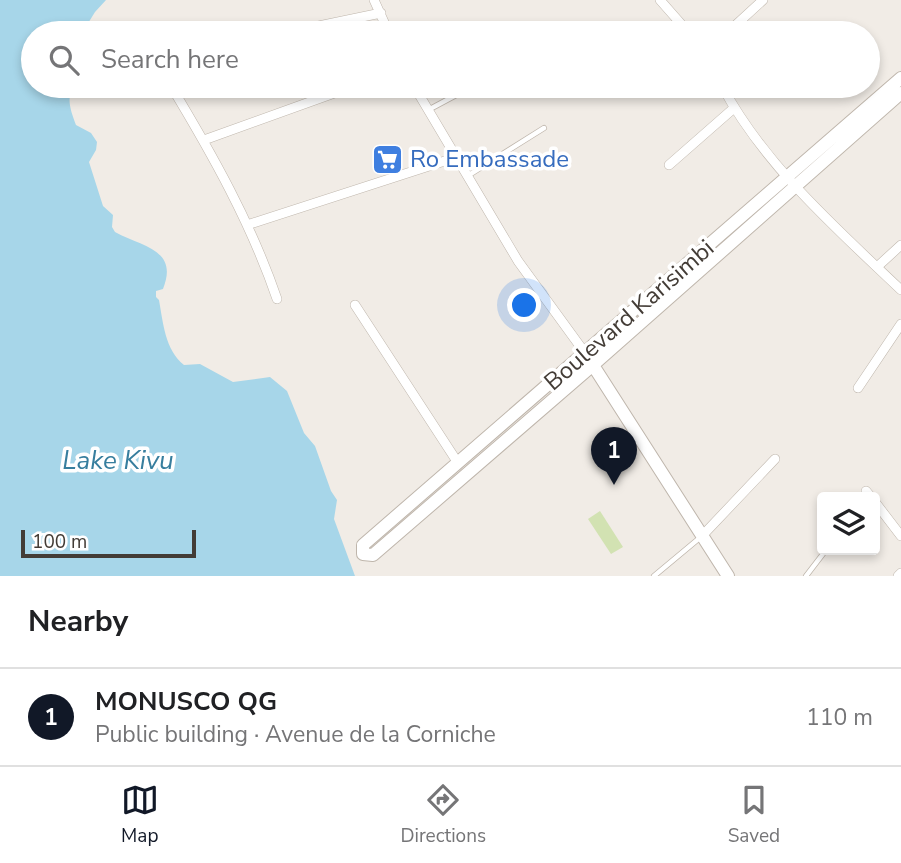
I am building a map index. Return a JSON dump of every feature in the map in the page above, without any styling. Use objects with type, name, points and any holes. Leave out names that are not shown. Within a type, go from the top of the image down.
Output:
[{"type":"street","points":[[374,0],[384,21]]},
{"type":"street","points":[[660,0],[677,21]]},
{"type":"street","points":[[740,21],[763,0]]},
{"type":"street","points":[[343,21],[381,13]]},
{"type":"street","name":"Boulevard Karisimbi","points":[[880,97],[901,78]]},
{"type":"street","points":[[593,365],[790,181],[901,93]]},
{"type":"street","points":[[178,98],[217,162],[264,259],[277,299]]},
{"type":"street","points":[[204,140],[321,98]]},
{"type":"street","points":[[422,98],[518,261],[628,416],[729,576]]},
{"type":"street","points":[[729,98],[790,181],[901,290]]},
{"type":"street","name":"Boulevard Karisimbi","points":[[593,365],[373,555],[363,554],[363,545],[790,181],[879,98]]},
{"type":"street","points":[[669,165],[734,108]]},
{"type":"street","points":[[247,225],[457,157]]},
{"type":"street","points":[[877,267],[901,245]]},
{"type":"street","points":[[355,305],[458,463]]},
{"type":"street","points":[[858,388],[901,324]]},
{"type":"street","points":[[702,536],[775,459]]},
{"type":"street","points":[[880,509],[901,536]]},
{"type":"lane","points":[[430,109],[451,98]]},
{"type":"lane","points":[[468,176],[544,128]]},
{"type":"lane","points":[[654,576],[702,536]]},
{"type":"lane","points":[[806,576],[822,555]]},
{"type":"green space","points":[[600,511],[623,547],[611,554],[588,519]]},
{"type":"water","name":"Lake Kivu","points":[[0,0],[106,0],[89,21],[21,21],[21,98],[70,98],[76,125],[91,133],[97,142],[89,162],[103,206],[113,215],[112,227],[115,232],[155,251],[166,265],[167,276],[163,289],[156,291],[156,297],[169,344],[178,359],[184,365],[200,364],[233,382],[270,377],[287,391],[304,433],[315,446],[331,491],[337,500],[334,519],[355,576],[0,576]]},
{"type":"place","name":"Ro Embassade","points":[[387,159]]},
{"type":"place","name":"MONUSCO QG","points":[[614,485]]}]
